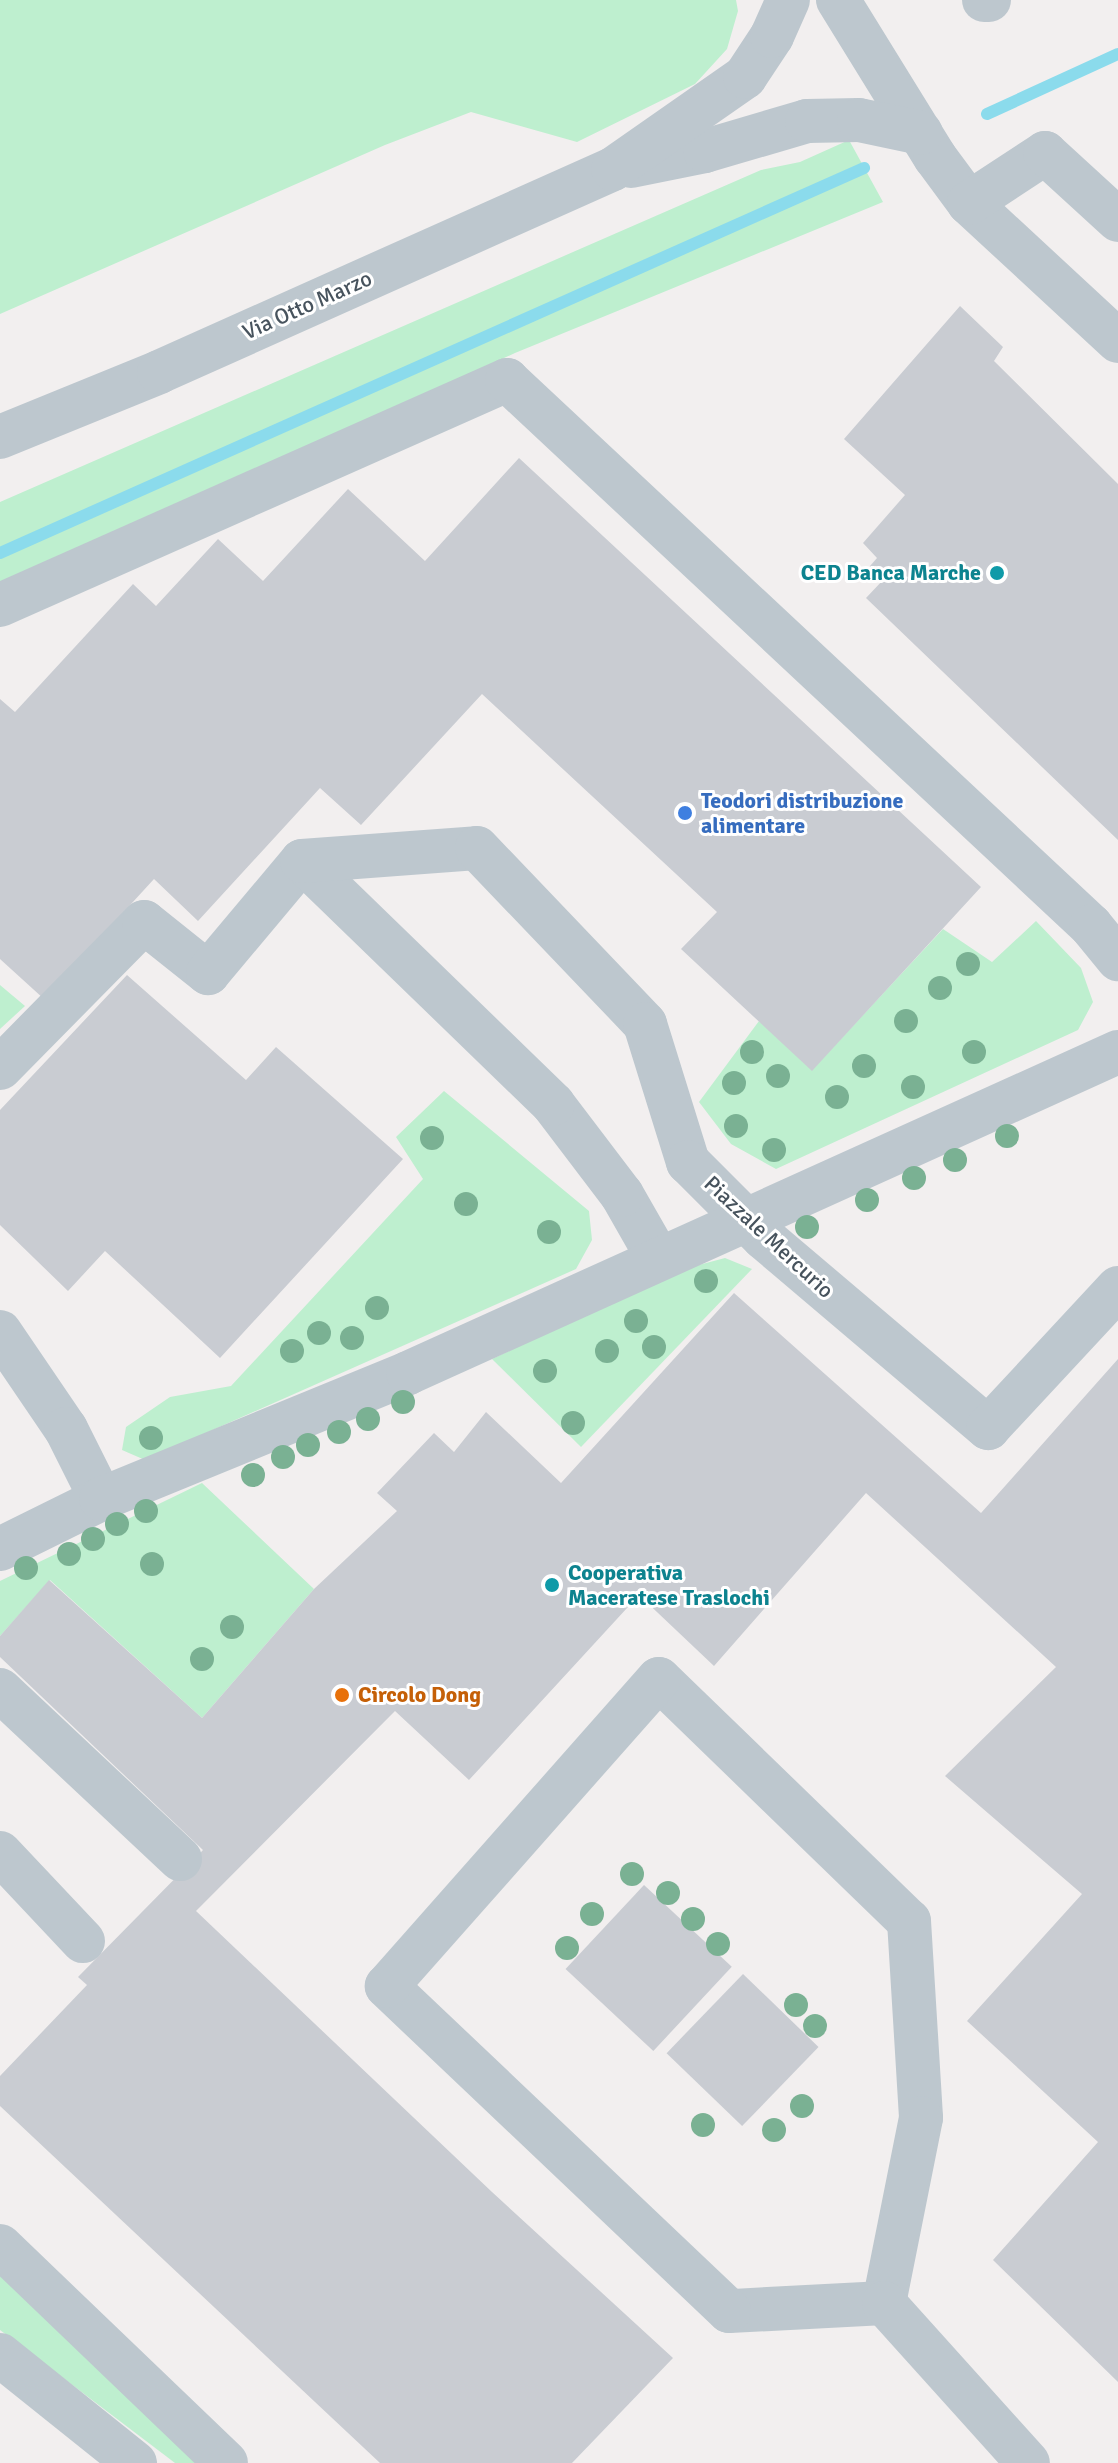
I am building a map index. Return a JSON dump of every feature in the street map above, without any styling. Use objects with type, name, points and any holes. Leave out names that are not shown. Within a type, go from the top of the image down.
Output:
[{"type":"street","name":"Via Otto Marzo","points":[[0,437],[159,372],[613,169],[745,77],[772,36],[788,0]]},
{"type":"street","points":[[838,0],[914,132],[969,203],[1118,341]]},
{"type":"street","name":"Via Otto Marzo","points":[[613,169],[705,151],[807,121],[859,120],[914,132]]},
{"type":"street","points":[[969,203],[1045,153],[1118,220]]},
{"type":"street","points":[[0,605],[507,380],[1091,926],[1118,959]]},
{"type":"street","name":"Piazzale Mercurio","points":[[302,861],[477,848],[645,1024],[688,1162],[744,1219],[988,1428],[1118,1288]]},
{"type":"street","points":[[0,1068],[144,922],[208,973],[302,861],[553,1104],[622,1195],[658,1258]]},
{"type":"street","points":[[0,1549],[101,1499],[408,1373],[1118,1052]]},
{"type":"street","points":[[0,1332],[66,1429],[101,1499]]},
{"type":"street","points":[[659,1679],[909,1921],[921,2118],[884,2303],[729,2311],[387,1986],[659,1679]]},
{"type":"street","points":[[0,1690],[180,1859]]},
{"type":"street","points":[[0,1853],[83,1941]]},
{"type":"street","points":[[0,2246],[226,2463]]},
{"type":"street","points":[[884,2303],[1028,2463]]},
{"type":"street","points":[[0,2355],[135,2463]]},
{"type":"green space","points":[[0,0],[736,0],[738,11],[727,49],[695,84],[577,142],[471,112],[385,145],[0,314]]},
{"type":"green space","points":[[849,140],[883,202],[515,353],[0,588],[0,502],[761,170],[800,162]]},
{"type":"green space","points":[[1036,921],[1081,968],[1093,1002],[1078,1030],[776,1169],[731,1144],[699,1102],[759,1021],[812,1070],[943,929],[992,962]]},
{"type":"green space","points":[[0,985],[25,1006],[0,1029]]},
{"type":"green space","points":[[444,1091],[589,1211],[592,1240],[576,1269],[145,1460],[122,1450],[126,1427],[170,1397],[231,1386],[423,1179],[396,1137]]},
{"type":"green space","points":[[725,1258],[752,1269],[581,1447],[492,1359],[676,1271]]},
{"type":"green space","points":[[202,1483],[314,1589],[202,1718],[50,1580],[0,1636],[0,1581]]},
{"type":"green space","points":[[0,2275],[198,2463],[175,2463],[0,2330]]},
{"type":"building","name":"CED Banca Marche","points":[[960,306],[1003,347],[994,361],[1118,484],[1118,840],[866,598],[883,580],[870,566],[877,558],[863,543],[905,495],[844,439]]},
{"type":"building","points":[[519,458],[981,887],[812,1071],[681,949],[717,912],[482,694],[361,825],[320,788],[198,921],[154,879],[44,999],[0,959],[0,699],[15,712],[133,584],[156,606],[218,539],[263,581],[348,489],[425,561]]},
{"type":"building","points":[[127,975],[246,1080],[276,1047],[403,1159],[220,1358],[105,1251],[68,1291],[0,1225],[0,1110]]},
{"type":"building","points":[[734,1293],[981,1513],[1118,1359],[1118,2382],[993,2260],[1098,2142],[967,2021],[1082,1894],[945,1776],[1056,1667],[866,1493],[714,1666],[639,1595],[469,1780],[395,1711],[196,1911],[492,2192],[673,2358],[572,2463],[380,2463],[0,2106],[0,2076],[87,1985],[78,1977],[203,1850],[0,1657],[0,1636],[49,1580],[202,1718],[314,1589],[397,1511],[377,1493],[434,1433],[454,1452],[486,1412],[561,1483]]},
{"type":"building","points":[[644,1885],[732,1967],[653,2051],[566,1969]]},
{"type":"building","points":[[743,1974],[819,2047],[742,2126],[667,2053]]},
{"type":"waterway","points":[[987,114],[1118,54]]},
{"type":"waterway","points":[[0,553],[864,168]]},
{"type":"place","name":"CED Banca Marche","points":[[997,573]]},
{"type":"place","name":"Teodori distribuzione alimentare","points":[[685,813]]},
{"type":"place","name":"Cooperativa Maceratese Traslochi","points":[[552,1585]]},
{"type":"place","name":"Circolo Dong","points":[[342,1695]]}]
